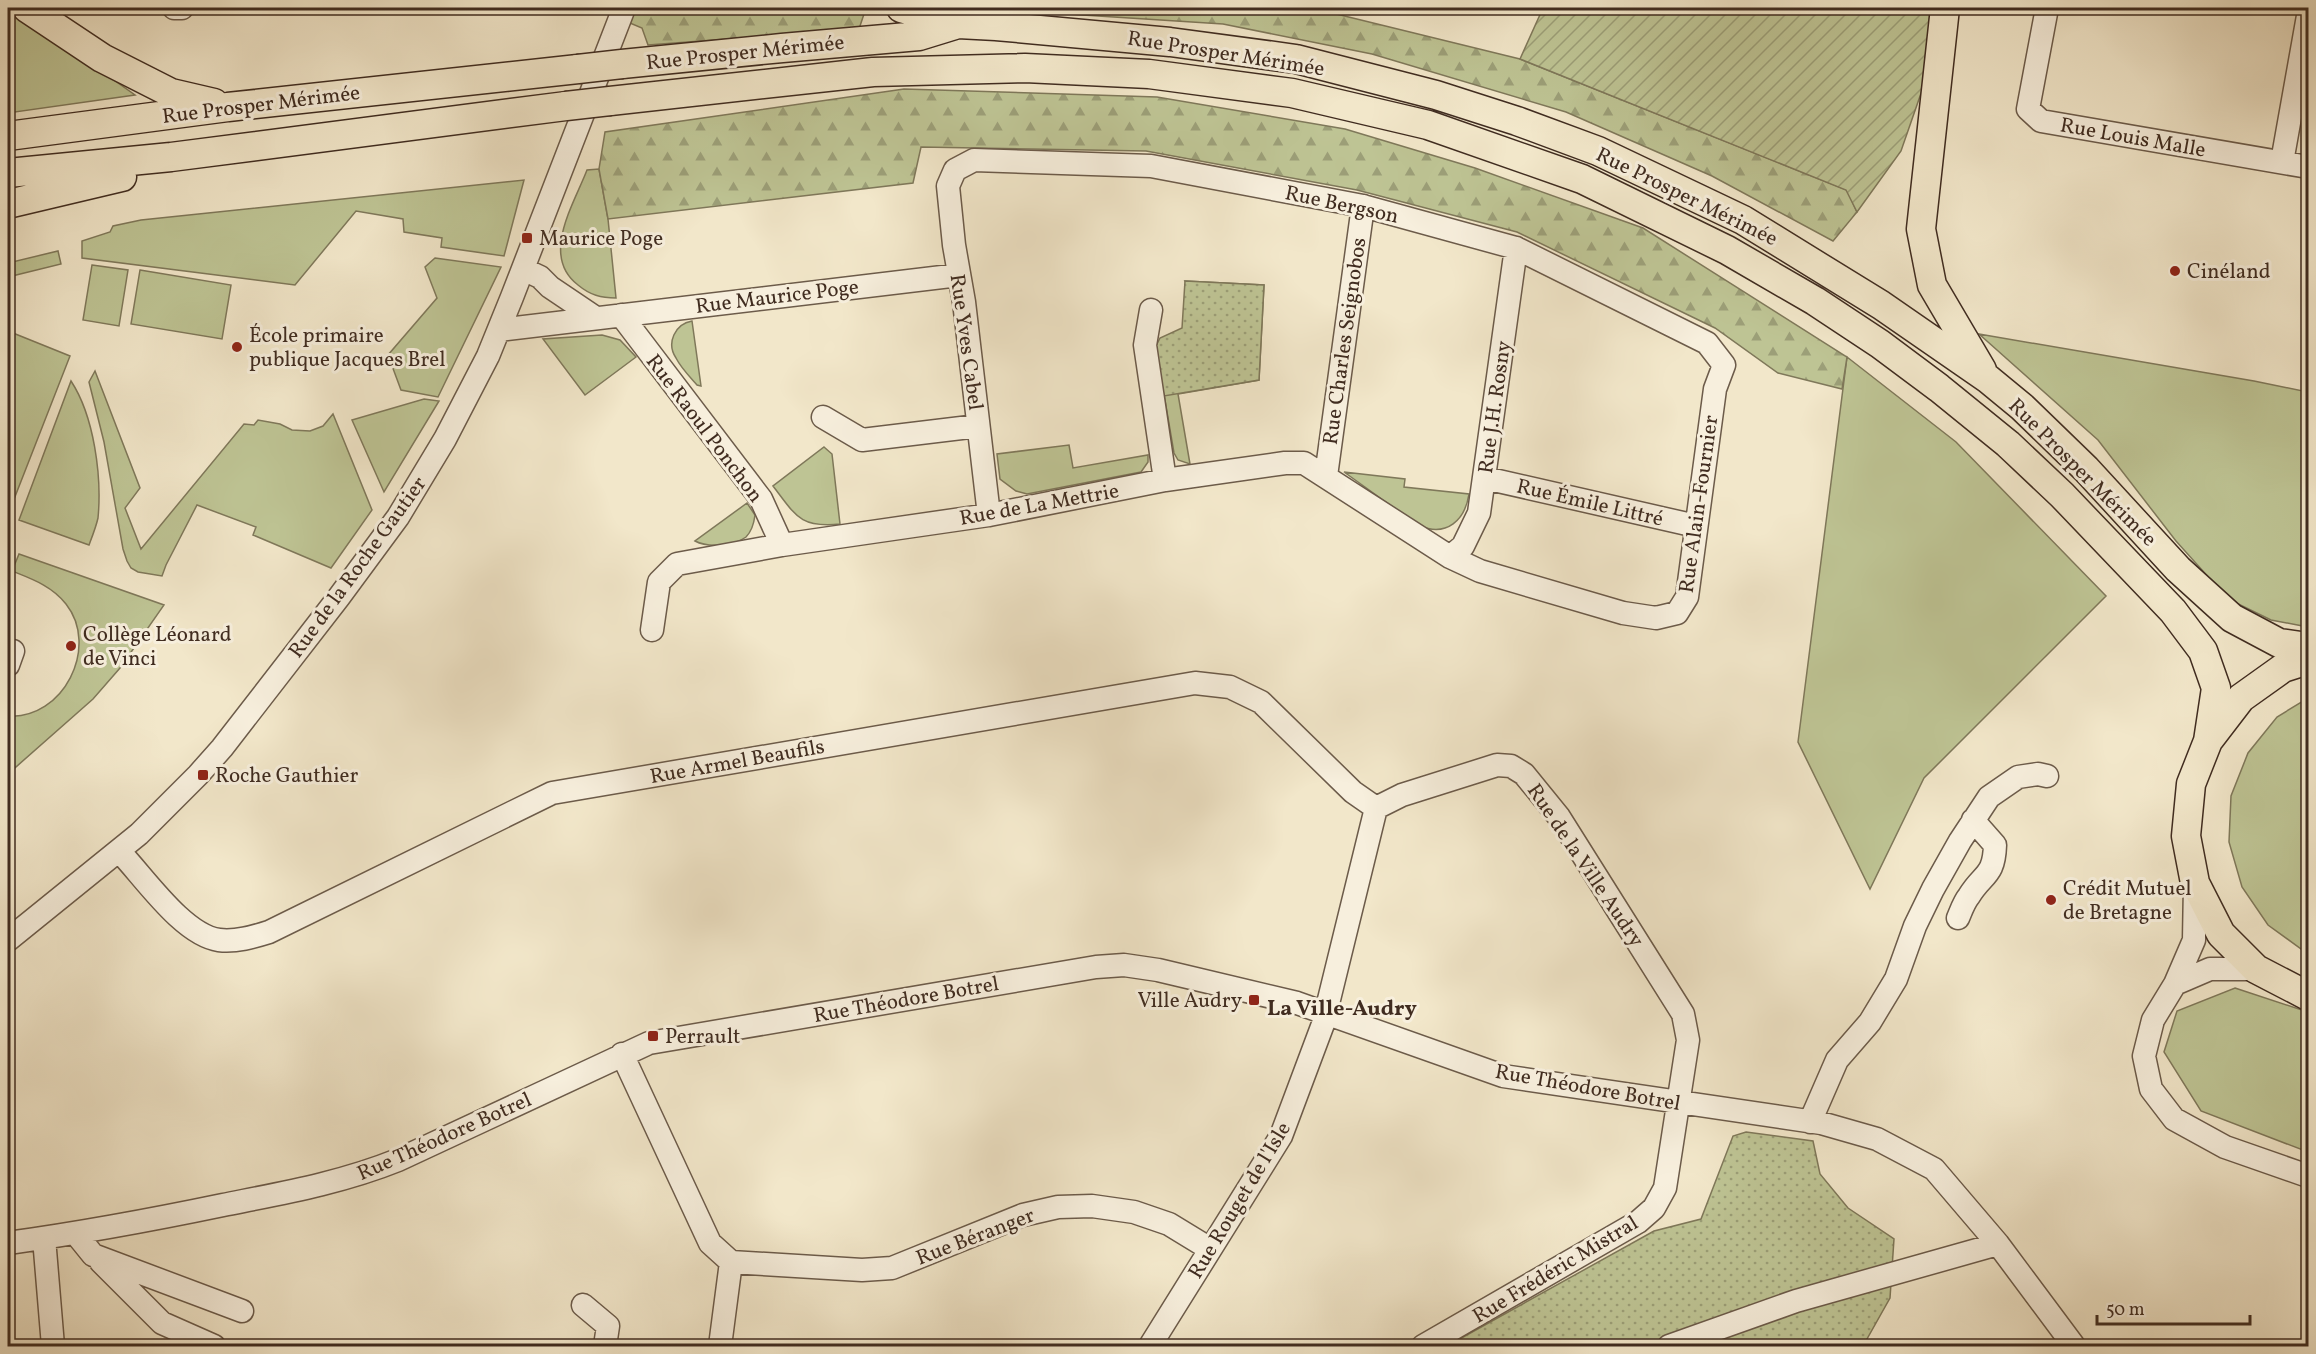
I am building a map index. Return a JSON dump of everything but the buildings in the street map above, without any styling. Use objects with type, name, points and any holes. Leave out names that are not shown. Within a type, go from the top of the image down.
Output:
[{"type":"main road","points":[[27,8],[102,58],[171,93],[228,107]]},
{"type":"main road","points":[[901,8],[958,24]]},
{"type":"main road","points":[[1945,8],[1921,229],[1932,285],[1988,379]]},
{"type":"main road","name":"Rue Prosper Mérimée","points":[[8,136],[228,107],[622,64],[919,36],[958,24],[1170,42],[1296,59],[1436,95],[1517,121],[1598,151],[1743,220],[1881,304],[1988,379],[2022,406],[2078,461],[2178,570],[2232,618],[2279,643],[2308,647]]},
{"type":"main road","name":"Rue Prosper Mérimée","points":[[8,173],[171,157],[566,106],[873,72],[1025,68],[1149,74],[1292,93],[1428,125],[1581,178],[1726,249],[1815,301],[1880,344],[1939,388],[2008,444],[2062,495],[2173,611],[2203,651],[2216,688],[2208,741]]},
{"type":"main road","points":[[8,204],[146,171],[171,157]]},
{"type":"main road","points":[[2308,660],[2283,668],[2241,698],[2208,741],[2191,784],[2186,836],[2195,883],[2221,934],[2256,969],[2308,996]]},
{"type":"street","points":[[174,8],[183,8]]},
{"type":"street","name":"Rue de la Roche Gautier","points":[[8,940],[119,851],[172,802],[222,748],[363,566],[398,517],[445,439],[499,330],[624,8]]},
{"type":"street","name":"Rue Louis Malle","points":[[2047,8],[2028,109],[2041,121],[2308,167]]},
{"type":"street","points":[[2282,162],[2308,16]]},
{"type":"street","name":"Rue Bergson","points":[[955,170],[975,160],[1152,166],[1363,206],[1516,248],[1707,343]]},
{"type":"street","name":"Rue Yves Cabel","points":[[955,170],[948,186],[989,515]]},
{"type":"street","name":"Rue Charles Seignobos","points":[[1326,476],[1363,206]]},
{"type":"street","name":"Rue J.H. Rosny","points":[[1450,557],[1463,546],[1479,513],[1516,248]]},
{"type":"street","points":[[523,269],[540,277],[550,287],[596,318]]},
{"type":"street","name":"Rue Maurice Poge","points":[[499,330],[959,275]]},
{"type":"street","points":[[1151,310],[1145,345],[1165,480]]},
{"type":"street","name":"Rue Raoul Ponchon","points":[[621,315],[761,499],[782,545]]},
{"type":"street","name":"Rue Alain-Fournier","points":[[1450,557],[1480,571],[1612,610],[1656,618],[1677,613],[1687,597],[1715,389],[1724,365],[1707,343]]},
{"type":"street","points":[[822,417],[862,440],[978,426]]},
{"type":"street","name":"Rue de La Mettrie","points":[[652,630],[658,582],[677,564],[782,545],[989,515],[1165,480],[1285,463],[1305,463],[1450,557]]},
{"type":"street","name":"Rue Émile Littré","points":[[1485,478],[1696,526]]},
{"type":"street","name":"Rue Armel Beaufils","points":[[119,851],[185,924],[200,934],[219,940],[245,939],[269,932],[552,793],[1195,683],[1230,687],[1261,702],[1353,792],[1376,808]]},
{"type":"street","name":"Rue de la Ville Audry","points":[[1376,808],[1402,795],[1497,765],[1511,766],[1524,774],[1559,817],[1683,1014],[1688,1040],[1679,1103]]},
{"type":"street","points":[[1816,1122],[1837,1060],[1870,1022],[1896,979],[1915,926],[1954,850],[1973,820],[1989,797],[2018,777],[2038,774],[2047,776]]},
{"type":"street","name":"Rue Rouget de l'Isle","points":[[1150,1347],[1281,1137],[1326,1013],[1376,808]]},
{"type":"street","points":[[1958,918],[1969,895],[1990,872],[1995,859],[1995,845],[1973,820]]},
{"type":"street","points":[[2195,883],[2194,940],[2175,984],[2153,1020],[2144,1056],[2151,1089],[2174,1119],[2225,1147],[2308,1176]]},
{"type":"street","name":"Rue Théodore Botrel","points":[[8,1244],[76,1234],[318,1186],[359,1175],[398,1160],[649,1043],[1096,967],[1124,965],[1158,970],[1297,1003],[1503,1076],[1816,1122],[1877,1139],[1934,1169],[1998,1245],[2074,1347]]},
{"type":"street","points":[[2175,984],[2210,969],[2256,969]]},
{"type":"street","points":[[622,1054],[710,1243],[731,1262],[720,1347]]},
{"type":"street","name":"Rue Frédéric Mistral","points":[[1423,1347],[1638,1222],[1654,1208],[1665,1188],[1679,1103]]},
{"type":"street","name":"Rue Béranger","points":[[731,1262],[862,1270],[892,1268],[1023,1215],[1058,1207],[1092,1206],[1134,1212],[1169,1224],[1210,1249]]},
{"type":"street","points":[[76,1234],[93,1255],[162,1323],[214,1347]]},
{"type":"street","points":[[44,1238],[53,1347]]},
{"type":"street","points":[[1669,1347],[1796,1300],[1998,1245]]},
{"type":"street","points":[[93,1255],[242,1311]]},
{"type":"street","points":[[583,1305],[608,1326],[605,1347]]},
{"type":"green space","points":[[8,8],[12,8],[135,95],[8,113]]},
{"type":"green space","points":[[600,8],[866,8],[859,29],[648,45],[642,28],[599,10]]},
{"type":"green space","points":[[975,8],[1312,8],[1520,59],[1847,190],[1857,212],[1833,241],[1712,176],[1566,112],[1372,54],[1223,24]]},
{"type":"green space","points":[[1543,8],[1930,8],[1927,76],[1901,151],[1857,212],[1846,190],[1520,59]]},
{"type":"green space","points":[[904,89],[1157,97],[1345,129],[1475,168],[1643,228],[1847,357],[1842,389],[1778,373],[1715,328],[1517,232],[1357,190],[1146,151],[921,147],[913,183],[608,219],[599,169],[605,132]]},
{"type":"green space","points":[[599,169],[608,219],[616,298],[596,295],[582,288],[567,273],[562,260],[563,229],[568,214],[587,170]]},
{"type":"green space","points":[[524,180],[504,256],[441,247],[442,238],[404,232],[403,219],[356,211],[295,285],[82,258],[82,241],[110,232],[113,226],[141,220]]},
{"type":"green space","points":[[58,251],[61,264],[8,277],[8,263]]},
{"type":"green space","points":[[435,258],[501,267],[438,397],[401,390],[388,355],[437,298],[425,267]]},
{"type":"green space","points":[[92,265],[128,270],[119,326],[83,320]]},
{"type":"green space","points":[[140,270],[231,285],[222,339],[131,324]]},
{"type":"green space","points":[[1185,281],[1264,285],[1259,380],[1178,394],[1190,464],[1178,460],[1174,453],[1161,377],[1234,359]]},
{"type":"green space","points":[[1185,281],[1264,285],[1259,380],[1164,396],[1155,348],[1160,338],[1182,328]]},
{"type":"green space","points":[[692,321],[701,386],[697,385],[680,365],[672,346],[677,330]]},
{"type":"green space","points":[[8,331],[70,356],[9,512],[8,511]]},
{"type":"green space","points":[[1979,334],[2308,392],[2308,627],[2271,620],[2228,599],[2176,541],[2098,440]]},
{"type":"green space","points":[[602,335],[620,340],[636,357],[585,395],[543,339]]},
{"type":"green space","points":[[1847,357],[1956,442],[2106,596],[1924,778],[1870,889],[1798,742]]},
{"type":"green space","points":[[95,371],[140,488],[125,508],[141,549],[244,424],[254,425],[258,420],[280,424],[292,430],[310,431],[323,426],[333,414],[372,510],[331,568],[253,535],[256,527],[197,505],[162,576],[138,572],[131,568],[123,549],[104,442],[89,382]]},
{"type":"green space","points":[[71,381],[79,395],[91,429],[97,465],[98,518],[89,545],[19,520]]},
{"type":"green space","points":[[424,399],[439,401],[384,492],[352,420]]},
{"type":"green space","points":[[1069,445],[1073,468],[1148,455],[1148,462],[1141,472],[1027,494],[1016,491],[1000,479],[997,454]]},
{"type":"green space","points":[[824,447],[832,454],[840,524],[807,522],[794,512],[773,486]]},
{"type":"green space","points":[[1344,472],[1405,479],[1404,487],[1469,494],[1463,512],[1453,524],[1446,528],[1430,529],[1413,522]]},
{"type":"green space","points":[[747,503],[755,515],[750,532],[746,537],[721,545],[707,545],[695,541]]},
{"type":"green space","points":[[19,554],[164,605],[120,668],[93,699],[8,774],[8,716],[28,714],[45,706],[59,694],[70,678],[77,659],[79,640],[76,621],[66,604],[54,592],[41,584],[12,571]]},
{"type":"green space","points":[[2308,698],[2308,954],[2268,925],[2242,887],[2229,842],[2231,796],[2248,753],[2277,717]]},
{"type":"green space","points":[[2235,988],[2308,1012],[2308,1152],[2201,1111],[2164,1052],[2177,1011]]},
{"type":"green space","points":[[1746,1132],[1813,1141],[1820,1174],[1848,1208],[1894,1239],[1890,1298],[1863,1346],[1447,1346],[1654,1231],[1701,1219],[1733,1136]]},
{"type":"place","name":"Maurice Poge","points":[[527,238]]},
{"type":"place","name":"Cinéland","points":[[2175,271]]},
{"type":"place","name":"École primaire publique Jacques Brel","points":[[237,347]]},
{"type":"place","name":"Collège Léonard de Vinci","points":[[71,646]]},
{"type":"place","name":"Roche Gauthier","points":[[203,775]]},
{"type":"place","name":"Crédit Mutuel de Bretagne","points":[[2051,900]]},
{"type":"place","name":"Ville Audry","points":[[1254,1000]]},
{"type":"place","name":"Perrault","points":[[653,1036]]},
{"type":"district","name":"La Ville-Audry","points":[[1342,1007]]}]
